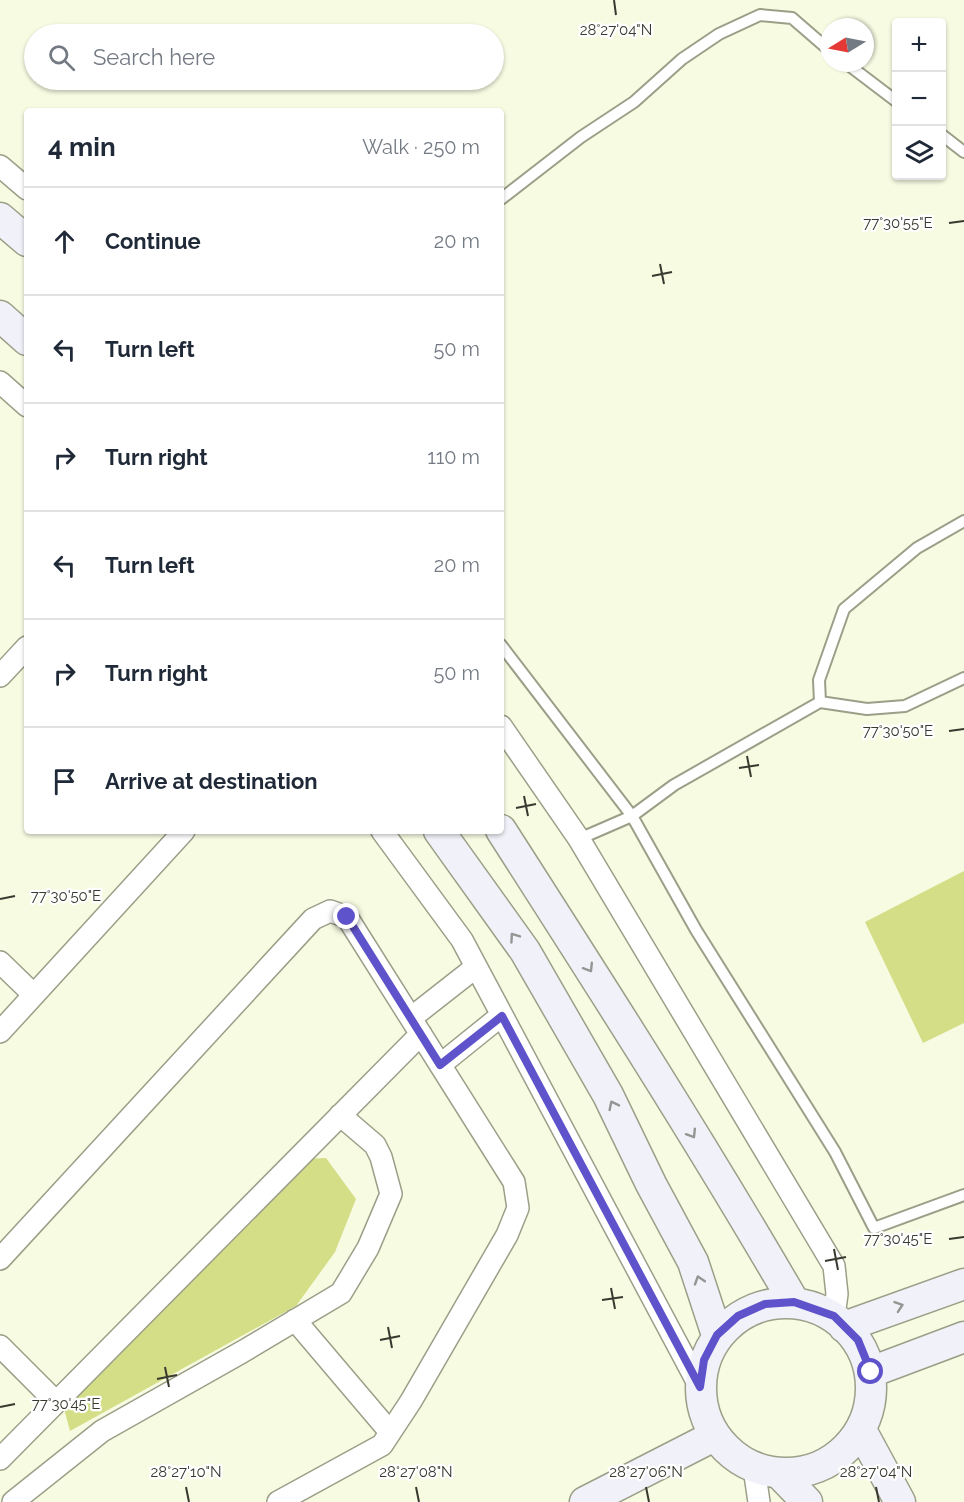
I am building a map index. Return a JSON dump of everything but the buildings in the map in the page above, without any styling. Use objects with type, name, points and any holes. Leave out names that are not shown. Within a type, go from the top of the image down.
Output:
[{"type":"street","points":[[0,166],[24,186]]},
{"type":"street","points":[[0,218],[24,238]]},
{"type":"street","points":[[0,316],[24,337]]},
{"type":"street","points":[[0,382],[24,402]]},
{"type":"street","points":[[0,676],[24,650]]},
{"type":"street","points":[[504,730],[579,839],[834,1266],[839,1321]]},
{"type":"street","points":[[0,1032],[181,834]]},
{"type":"street","points":[[384,834],[462,940],[700,1387],[714,1436],[733,1454],[767,1471],[807,1502]]},
{"type":"street","points":[[442,834],[525,951],[608,1095],[651,1184],[693,1262],[717,1335]]},
{"type":"street","points":[[504,834],[564,927],[794,1302]]},
{"type":"street","points":[[0,1259],[313,919],[330,911],[347,917],[514,1182],[518,1208],[507,1235],[411,1401],[382,1445],[278,1502]]},
{"type":"street","points":[[0,962],[34,995]]},
{"type":"street","points":[[0,1459],[340,1115],[416,1026],[476,967]]},
{"type":"street","points":[[440,1065],[502,1016]]},
{"type":"street","points":[[13,1502],[102,1431],[242,1353],[341,1293],[368,1248],[391,1194],[381,1157],[375,1145],[340,1115]]},
{"type":"street","points":[[839,1321],[964,1284]]},
{"type":"street","points":[[700,1387],[704,1360],[717,1335],[738,1316],[765,1304],[794,1302],[839,1321],[858,1340],[871,1372],[861,1430],[840,1455],[812,1470],[767,1471]]},
{"type":"street","points":[[295,1320],[390,1432]]},
{"type":"street","points":[[871,1372],[964,1337]]},
{"type":"street","points":[[0,1346],[56,1402]]},
{"type":"street","points":[[861,1430],[900,1502]]},
{"type":"street","points":[[585,1502],[714,1436]]},
{"type":"street","points":[[759,1502],[767,1471]]},
{"type":"lane","points":[[504,196],[581,137],[634,102],[682,58],[719,34],[760,15],[792,18],[820,42]]},
{"type":"lane","points":[[858,72],[892,97]]},
{"type":"lane","points":[[946,138],[964,152]]},
{"type":"lane","points":[[820,702],[819,680],[844,609],[917,548],[964,521]]},
{"type":"lane","points":[[504,649],[632,816],[696,930],[835,1152],[874,1228],[964,1196]]},
{"type":"lane","points":[[579,839],[632,816],[674,785],[820,702],[867,710],[905,706],[964,678]]},
{"type":"green space","points":[[964,871],[964,1023],[923,1043],[865,922]]},
{"type":"green space","points":[[326,1158],[356,1199],[335,1252],[296,1306],[70,1431],[63,1405],[305,1159]]},
{"type":"route","points":[[347,917],[440,1065],[502,1016],[700,1387],[704,1360],[717,1335],[738,1316],[765,1304],[794,1302],[834,1316],[858,1340],[871,1372]]}]
